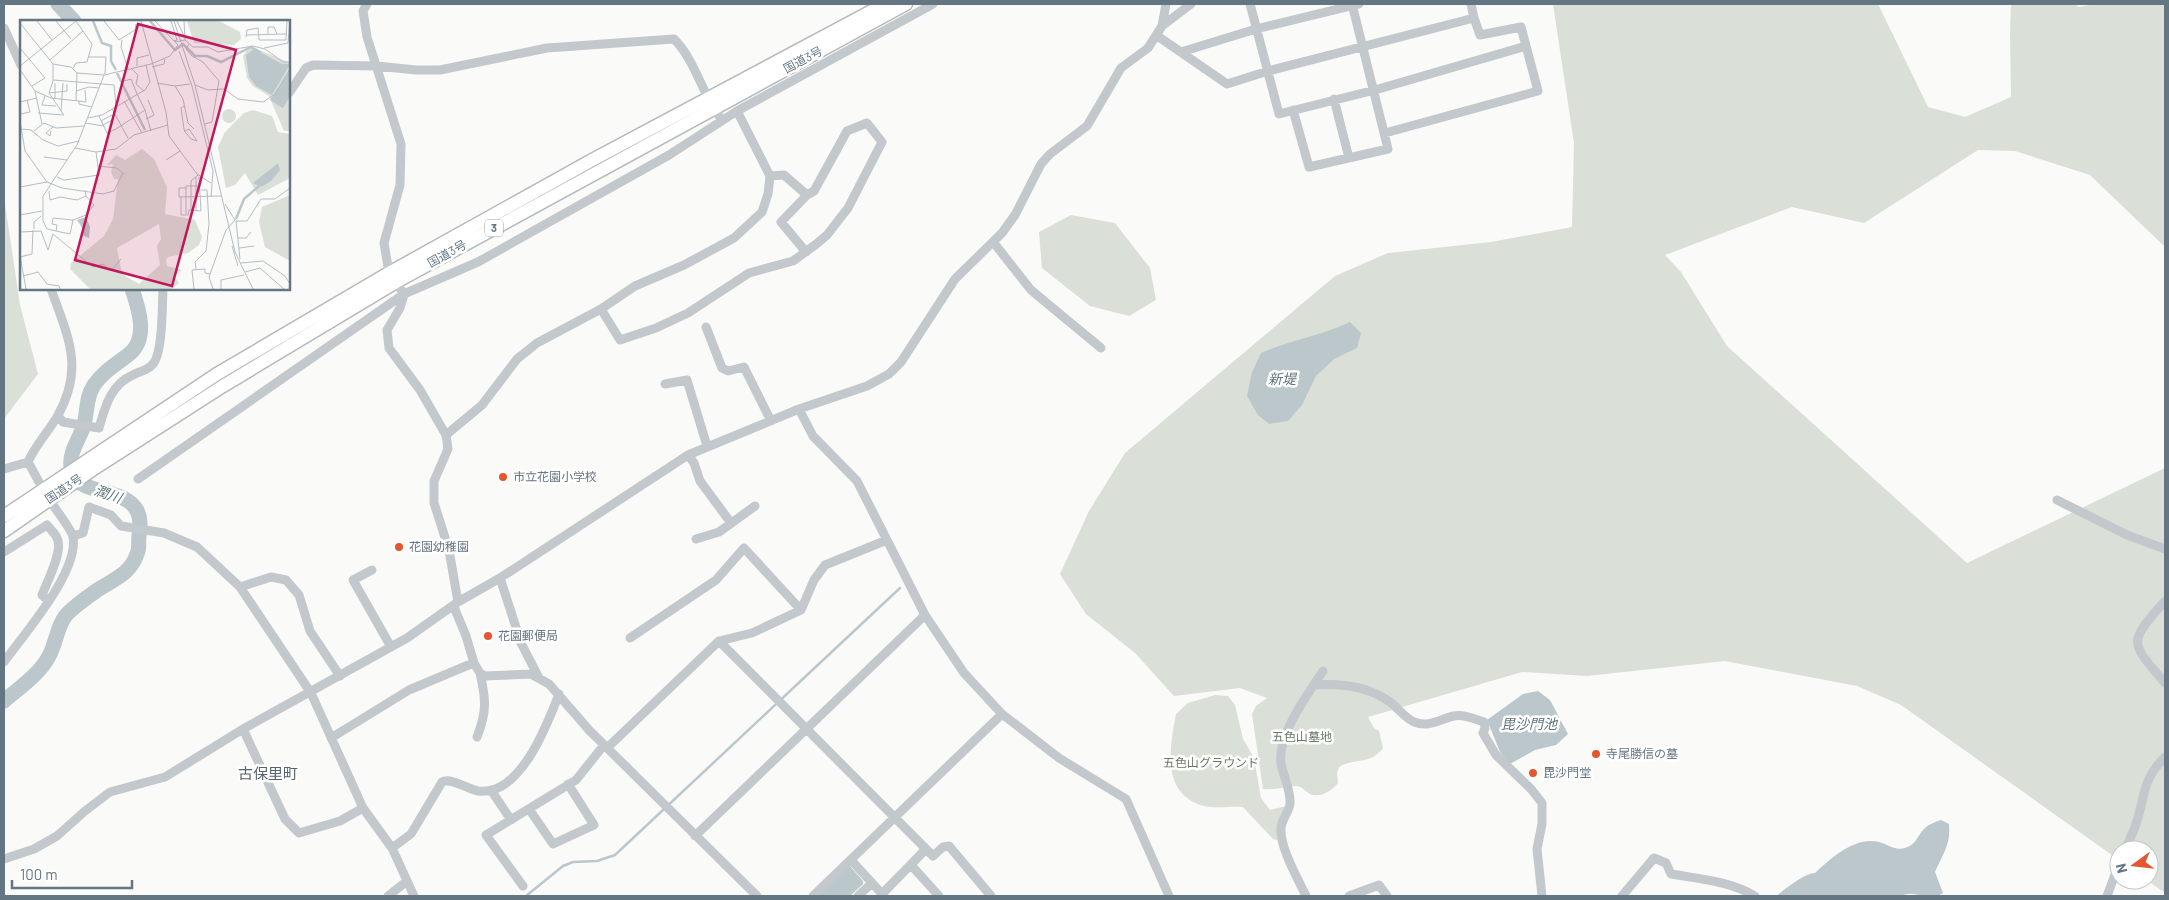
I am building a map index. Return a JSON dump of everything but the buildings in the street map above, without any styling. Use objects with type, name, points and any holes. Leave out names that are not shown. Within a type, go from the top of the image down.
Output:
[{"type":"highway","name":"国道3号","points":[[4,516],[46,495],[92,464],[223,386],[393,277],[710,104],[885,4]]},
{"type":"highway","name":"国道3号","points":[[710,104],[906,4]]},
{"type":"highway","name":"国道3号","points":[[4,531],[46,495]]},
{"type":"street","points":[[367,4],[363,11],[367,36],[401,144],[400,185],[384,242],[393,277],[404,294],[400,308],[387,330],[389,348],[420,390],[446,435],[448,449],[434,481],[434,503],[449,550],[456,604],[474,663],[480,673],[484,692],[484,718],[477,737]]},
{"type":"street","points":[[138,480],[404,294],[478,262],[669,155],[737,111],[933,4]]},
{"type":"street","points":[[1162,26],[1166,4]]},
{"type":"street","points":[[4,859],[34,849],[57,836],[110,792],[137,783],[165,777],[243,729],[391,647],[688,455],[799,409],[867,386],[889,374],[901,362],[955,278],[978,255],[994,243],[1015,215],[1041,164],[1050,154],[1087,126],[1121,68],[1148,48],[1162,26],[1191,4]]},
{"type":"street","points":[[1250,4],[1279,114],[1375,90],[1526,46]]},
{"type":"street","points":[[1181,52],[1355,4],[1363,48],[1375,90],[1388,149],[1309,168],[1294,110]]},
{"type":"street","points":[[1385,133],[1538,91],[1521,27],[1480,35],[1471,4]]},
{"type":"street","points":[[1156,35],[1227,84],[1268,71],[1474,18]]},
{"type":"street","points":[[4,28],[20,63]]},
{"type":"street","points":[[290,92],[306,68],[313,65],[377,66],[416,70],[440,70],[547,48],[674,38],[680,45],[700,81],[710,104],[722,120]]},
{"type":"street","points":[[1334,99],[1349,158]]},
{"type":"street","points":[[446,435],[482,405],[517,359],[537,343],[601,310],[635,286],[684,265],[734,238],[762,212],[768,194],[770,176],[737,111]]},
{"type":"street","points":[[601,310],[620,340],[656,328],[688,313],[749,273],[793,261],[806,252],[827,235],[848,208],[882,142],[867,123],[847,131],[814,191],[807,195],[781,222],[806,252]]},
{"type":"street","points":[[770,176],[784,175],[807,195]]},
{"type":"street","points":[[994,243],[1031,290],[1101,348]]},
{"type":"street","points":[[5,470],[28,462],[61,419],[73,376],[73,365],[67,335],[51,290]]},
{"type":"street","points":[[61,419],[99,428],[107,401],[113,391],[124,380],[148,368],[156,358],[163,290]]},
{"type":"street","points":[[706,327],[722,368],[728,371],[744,366],[771,421]]},
{"type":"street","points":[[665,384],[687,380],[707,446]]},
{"type":"street","points":[[799,409],[813,436],[857,481],[924,615],[964,673],[1002,714],[1060,758],[1126,799],[1169,896]]},
{"type":"street","points":[[688,455],[694,463],[700,481],[731,523]]},
{"type":"street","points":[[4,662],[49,601],[72,557],[73,536],[46,495],[28,462]]},
{"type":"street","points":[[2057,500],[2127,536],[2165,549]]},
{"type":"street","points":[[696,539],[719,532],[755,506]]},
{"type":"street","points":[[73,536],[83,533],[89,507],[111,515],[121,526],[164,533],[197,547],[240,587],[311,693],[363,808],[392,848],[414,896]]},
{"type":"street","points":[[4,552],[47,525],[58,539],[54,564],[42,595],[49,601]]},
{"type":"street","points":[[523,886],[486,835],[576,780],[605,746],[718,641],[752,633],[786,619],[801,610],[814,580],[825,565],[887,540]]},
{"type":"street","points":[[630,638],[716,580],[744,548],[801,610]]},
{"type":"street","points":[[372,570],[353,580],[391,647]]},
{"type":"street","points":[[240,587],[271,577],[286,580],[299,595],[310,631],[340,676]]},
{"type":"street","points":[[500,578],[521,643],[539,678]]},
{"type":"street","points":[[2165,601],[2143,625],[2137,637],[2138,649],[2165,683]]},
{"type":"street","points":[[696,836],[924,615]]},
{"type":"street","points":[[718,641],[933,856],[942,847],[949,846],[990,896]]},
{"type":"street","points":[[331,738],[409,690],[474,663]]},
{"type":"street","points":[[1306,896],[1287,855],[1281,828],[1290,806],[1289,791],[1281,763],[1281,750],[1285,737],[1323,671]]},
{"type":"street","points":[[480,673],[485,676],[531,674],[559,694],[605,746],[755,896]]},
{"type":"street","points":[[1314,685],[1350,686],[1381,696],[1413,722],[1428,724],[1456,716],[1472,717],[1484,722],[1483,734],[1496,755],[1531,789],[1542,803],[1542,824],[1537,849],[1542,896]]},
{"type":"street","points":[[392,848],[411,834],[442,782],[450,780],[468,789],[491,790],[503,786],[518,773],[536,747],[548,724],[559,694]]},
{"type":"street","points":[[813,896],[1002,714]]},
{"type":"street","points":[[243,729],[285,819],[299,833],[340,821],[363,808]]},
{"type":"street","points":[[2129,840],[2136,824],[2144,786],[2150,775],[2165,757]]},
{"type":"street","points":[[529,809],[553,844],[594,825],[568,784]]},
{"type":"street","points":[[491,790],[511,820]]},
{"type":"street","points":[[851,860],[883,895],[926,849]]},
{"type":"street","points":[[1622,896],[1654,858],[1666,863],[1671,874],[1715,881],[1742,888],[1755,896]]},
{"type":"street","points":[[911,865],[939,896]]},
{"type":"street","points":[[388,896],[407,881]]},
{"type":"street","points":[[858,896],[872,883]]},
{"type":"street","points":[[1349,896],[1380,885],[1387,896]]},
{"type":"green space","name":"五色山墓地","points":[[1553,4],[1878,4],[1928,107],[1965,117],[2011,97],[2011,4],[2075,4],[2079,7],[2094,4],[2165,4],[2165,247],[2090,175],[2015,151],[1978,150],[1864,223],[1792,207],[1665,255],[1681,272],[1727,346],[1967,563],[2165,468],[2165,893],[2159,889],[2159,840],[2109,840],[2109,853],[1901,705],[1857,686],[1725,661],[1587,676],[1522,672],[1368,717],[1374,728],[1379,731],[1383,748],[1373,757],[1339,767],[1337,773],[1338,783],[1326,793],[1314,795],[1296,786],[1263,789],[1252,714],[1256,706],[1267,698],[1240,688],[1174,696],[1135,653],[1086,614],[1060,574],[1089,511],[1125,453],[1335,276],[1388,253],[1491,242],[1572,227],[1574,143]]},
{"type":"green space","points":[[4,197],[20,305],[38,374],[4,419]]},
{"type":"green space","points":[[1071,215],[1115,223],[1150,268],[1156,300],[1129,316],[1090,306],[1042,268],[1039,232]]},
{"type":"green space","name":"五色山グラウンド","points":[[1215,695],[1228,696],[1235,705],[1243,739],[1254,758],[1261,798],[1270,810],[1290,805],[1281,828],[1284,842],[1273,839],[1243,807],[1204,806],[1190,800],[1180,791],[1174,780],[1171,768],[1171,754],[1176,714],[1188,703]]},
{"type":"water","name":"新堤","points":[[1350,322],[1361,333],[1357,348],[1334,359],[1316,376],[1302,405],[1288,421],[1269,424],[1258,415],[1247,396],[1252,372],[1261,353]]},
{"type":"water","name":"毘沙門池","points":[[1538,691],[1550,700],[1568,734],[1556,745],[1535,750],[1510,764],[1500,752],[1487,720],[1523,694]]},
{"type":"water","points":[[1941,820],[1949,824],[1949,838],[1935,872],[1943,893],[1939,895],[1932,897],[1910,894],[1900,896],[1776,896],[1801,878],[1815,873],[1828,861],[1852,845],[1870,841],[1901,849],[1909,847],[1926,827]]},
{"type":"water","points":[[849,865],[863,881],[863,884],[850,896],[817,896]]},
{"type":"waterway","name":"潤川","points":[[58,4],[73,20]]},
{"type":"waterway","name":"潤川","points":[[4,701],[29,680],[45,663],[67,614],[88,596],[125,572],[134,561],[138,552],[139,518],[134,506],[123,498],[85,486],[76,478],[71,467],[73,452],[85,423],[91,390],[110,368],[134,349],[138,341],[140,333],[139,315],[132,290]]},
{"type":"waterway","points":[[526,896],[563,866],[573,862],[597,861],[615,855],[900,588]]},
{"type":"place","name":"市立花園小学校","points":[[503,477]]},
{"type":"place","name":"花園幼稚園","points":[[399,547]]},
{"type":"place","name":"花園郵便局","points":[[488,636]]},
{"type":"place","name":"寺尾勝信の墓","points":[[1596,754]]},
{"type":"place","name":"毘沙門堂","points":[[1533,773]]},
{"type":"district","name":"古保里町","points":[[268,774]]}]
